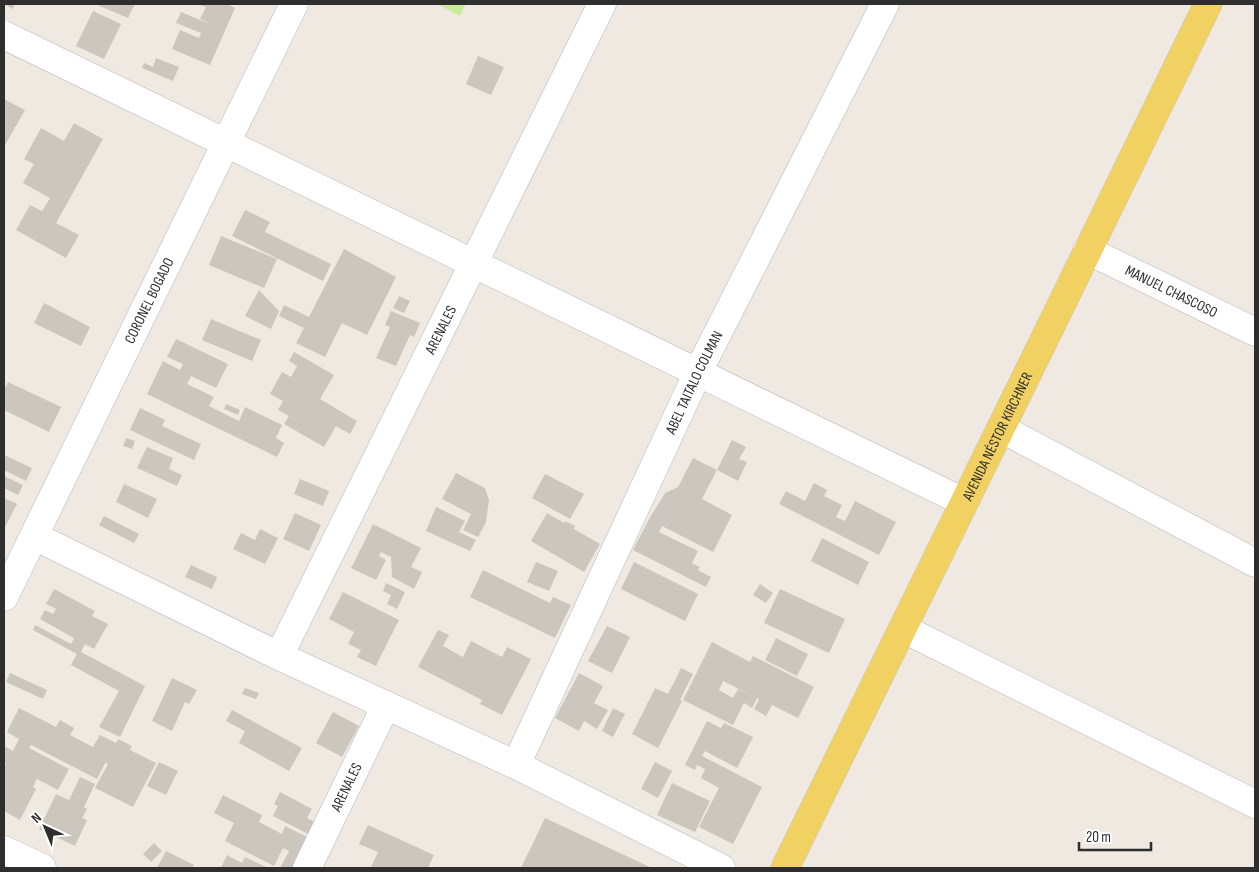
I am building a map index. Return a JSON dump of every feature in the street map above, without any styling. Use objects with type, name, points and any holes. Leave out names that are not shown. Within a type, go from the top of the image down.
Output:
[{"type":"main road","name":"AVENIDA NÉSTOR KIRCHNER","points":[[785,868],[904,629],[964,502],[1002,429],[1087,250],[1208,4]]},
{"type":"street","name":"CORONEL BOGADO","points":[[4,597],[294,4]]},
{"type":"street","name":"ARENALES","points":[[279,656],[602,4]]},
{"type":"street","name":"ABEL TAITALO COLMAN","points":[[516,765],[698,372],[885,4]]},
{"type":"street","points":[[4,34],[964,502]]},
{"type":"street","name":"MANUEL CHASCOSO","points":[[1087,250],[1255,332]]},
{"type":"street","points":[[1002,429],[1255,563]]},
{"type":"street","points":[[34,536],[279,656],[516,765],[721,868]]},
{"type":"street","points":[[904,629],[1255,804]]},
{"type":"street","name":"ARENALES","points":[[307,868],[386,705]]},
{"type":"street","points":[[4,850],[42,868]]},
{"type":"green space","points":[[437,4],[466,4],[460,16]]},
{"type":"building","points":[[4,4],[15,4],[13,9]]},
{"type":"building","points":[[95,4],[135,4],[128,18]]},
{"type":"building","points":[[198,4],[227,4],[235,8],[210,65],[172,49],[180,30],[199,38],[201,33],[176,23],[181,12],[212,25],[200,19],[206,7]]},
{"type":"building","points":[[93,11],[121,24],[104,59],[76,46]]},
{"type":"building","points":[[478,56],[504,67],[491,95],[466,84]]},
{"type":"building","points":[[156,58],[179,67],[173,81],[142,68],[144,63],[153,67]]},
{"type":"building","points":[[4,99],[25,110],[5,145],[4,144]]},
{"type":"building","points":[[74,123],[103,139],[56,223],[79,235],[66,258],[16,230],[30,205],[42,211],[50,198],[23,183],[34,164],[24,159],[41,128],[64,141]]},
{"type":"building","points":[[245,210],[270,222],[265,232],[331,264],[323,281],[232,236]]},
{"type":"building","points":[[221,236],[277,259],[264,288],[209,265]]},
{"type":"building","points":[[344,249],[396,277],[367,335],[342,323],[325,357],[296,343],[304,328],[279,316],[284,305],[309,317]]},
{"type":"building","points":[[259,290],[279,311],[271,329],[245,316]]},
{"type":"building","points":[[399,296],[410,301],[404,313],[393,308]]},
{"type":"building","points":[[44,303],[90,327],[81,346],[34,323]]},
{"type":"building","points":[[391,311],[420,323],[414,337],[410,335],[396,366],[376,358],[390,327],[385,325]]},
{"type":"building","points":[[211,319],[261,340],[252,361],[202,340]]},
{"type":"building","points":[[176,339],[228,364],[216,388],[191,376],[187,384],[214,397],[209,406],[239,421],[245,407],[282,425],[276,438],[284,443],[277,457],[147,394],[163,361],[180,370],[183,364],[167,357]]},
{"type":"building","points":[[294,352],[334,375],[320,399],[357,421],[350,434],[336,426],[324,447],[284,424],[289,416],[278,410],[283,401],[270,394],[282,372],[291,377],[297,366],[289,361]]},
{"type":"building","points":[[8,382],[61,407],[49,432],[4,410],[4,390]]},
{"type":"building","points":[[226,404],[240,410],[238,415],[224,409]]},
{"type":"building","points":[[140,408],[165,420],[162,426],[201,444],[194,460],[130,430]]},
{"type":"building","points":[[126,438],[135,441],[132,449],[123,446]]},
{"type":"building","points":[[732,440],[746,447],[739,459],[747,462],[738,481],[717,470]]},
{"type":"building","points":[[147,447],[173,458],[169,469],[182,475],[177,486],[137,468]]},
{"type":"building","points":[[4,455],[32,468],[26,481],[4,470]]},
{"type":"building","points":[[693,458],[717,470],[702,499],[732,515],[713,552],[662,526],[659,532],[698,551],[692,563],[700,567],[698,570],[711,577],[706,587],[633,550],[665,493],[678,487]]},
{"type":"building","points":[[456,473],[485,488],[489,500],[486,522],[478,537],[463,530],[471,514],[442,499]]},
{"type":"building","points":[[545,474],[584,494],[570,519],[532,498]]},
{"type":"building","points":[[4,476],[23,485],[18,495],[4,488]]},
{"type":"building","points":[[300,479],[329,491],[323,506],[294,494]]},
{"type":"building","points":[[814,483],[827,490],[824,496],[842,505],[836,517],[845,521],[855,501],[896,522],[879,555],[779,504],[786,491],[805,501]]},
{"type":"building","points":[[124,484],[157,499],[148,518],[116,502]]},
{"type":"building","points":[[4,498],[17,504],[5,527],[4,526]]},
{"type":"building","points":[[436,507],[465,521],[459,532],[476,540],[470,551],[426,531]]},
{"type":"building","points":[[295,513],[321,525],[309,551],[283,539]]},
{"type":"building","points":[[547,513],[564,523],[565,521],[575,526],[574,529],[600,544],[584,572],[531,541]]},
{"type":"building","points":[[104,516],[139,534],[134,543],[99,525]]},
{"type":"building","points":[[373,524],[421,548],[411,567],[422,572],[414,589],[392,577],[391,557],[381,552],[379,556],[386,560],[376,580],[351,568]]},
{"type":"building","points":[[260,529],[278,538],[265,564],[233,549],[241,533],[255,540]]},
{"type":"building","points":[[822,538],[869,562],[858,585],[811,561]]},
{"type":"building","points":[[536,562],[558,571],[549,591],[527,582]]},
{"type":"building","points":[[634,562],[698,594],[685,621],[621,589]]},
{"type":"building","points":[[191,565],[217,577],[212,589],[185,577]]},
{"type":"building","points":[[483,570],[550,603],[553,597],[571,605],[555,638],[470,597]]},
{"type":"building","points":[[386,583],[405,592],[397,609],[387,604],[391,595],[383,591]]},
{"type":"building","points":[[760,584],[773,593],[766,603],[753,595]]},
{"type":"building","points":[[54,589],[95,611],[92,616],[108,624],[94,649],[85,644],[81,652],[145,686],[120,737],[99,727],[119,691],[71,665],[77,654],[33,630],[35,625],[71,644],[74,638],[40,619],[45,610],[53,614],[56,609],[46,604]]},
{"type":"building","points":[[780,589],[845,619],[829,653],[764,623]]},
{"type":"building","points":[[343,592],[399,620],[376,666],[357,657],[361,650],[348,644],[354,632],[329,619]]},
{"type":"building","points":[[607,626],[630,637],[612,673],[588,661]]},
{"type":"building","points":[[438,630],[449,635],[443,646],[463,657],[471,641],[502,657],[507,647],[531,659],[502,715],[480,704],[482,700],[418,667]]},
{"type":"building","points":[[776,638],[808,654],[797,676],[765,660]]},
{"type":"building","points":[[712,642],[750,662],[753,656],[814,687],[798,718],[772,705],[766,716],[754,709],[759,699],[757,698],[752,708],[744,703],[733,725],[683,700]],"holes":[[[723,681],[753,696],[738,689],[733,698],[719,690]]]},
{"type":"building","points":[[681,668],[693,674],[680,700],[682,701],[658,748],[632,734],[655,688],[668,694]]},
{"type":"building","points":[[10,673],[47,690],[43,699],[6,682]]},
{"type":"building","points":[[579,673],[603,686],[594,703],[608,710],[597,729],[584,721],[579,731],[555,718]]},
{"type":"building","points":[[172,678],[197,690],[189,704],[185,702],[172,731],[152,721]]},
{"type":"building","points":[[245,688],[259,693],[256,699],[242,694]]},
{"type":"building","points":[[19,708],[56,727],[60,720],[74,728],[70,735],[93,747],[100,735],[116,743],[118,739],[132,746],[130,750],[156,763],[133,807],[95,788],[108,764],[105,763],[97,779],[31,745],[29,748],[69,769],[58,790],[37,779],[33,787],[36,789],[20,820],[4,811],[4,769],[6,763],[4,761],[4,746],[13,751],[19,739],[7,732]]},
{"type":"building","points":[[613,708],[625,714],[613,737],[602,731]]},
{"type":"building","points":[[232,710],[302,748],[289,771],[239,743],[245,731],[226,721]]},
{"type":"building","points":[[333,712],[359,726],[342,757],[316,743]]},
{"type":"building","points":[[707,721],[721,728],[724,723],[753,737],[737,768],[705,751],[702,756],[762,787],[733,844],[699,827],[719,788],[701,778],[705,769],[697,765],[695,770],[685,765]]},
{"type":"building","points":[[159,762],[178,771],[166,795],[147,786]]},
{"type":"building","points":[[655,762],[672,771],[658,798],[641,789]]},
{"type":"building","points":[[80,777],[95,784],[84,807],[87,809],[82,818],[87,820],[75,846],[39,829],[56,794],[69,800]]},
{"type":"building","points":[[672,783],[710,801],[695,832],[657,815]]},
{"type":"building","points":[[280,792],[312,809],[307,818],[321,825],[314,837],[273,816],[278,806],[274,804]]},
{"type":"building","points":[[223,795],[262,815],[259,822],[282,834],[285,826],[311,839],[296,868],[280,868],[289,851],[283,848],[274,866],[225,841],[234,823],[214,813]]},
{"type":"building","points":[[545,818],[652,868],[521,868]]},
{"type":"building","points":[[368,825],[434,855],[428,868],[371,867],[378,852],[359,844]]},
{"type":"building","points":[[154,843],[162,851],[151,862],[143,854]]},
{"type":"building","points":[[166,851],[194,865],[192,868],[157,868]]},
{"type":"building","points":[[227,855],[242,863],[245,857],[268,868],[221,868]]}]
